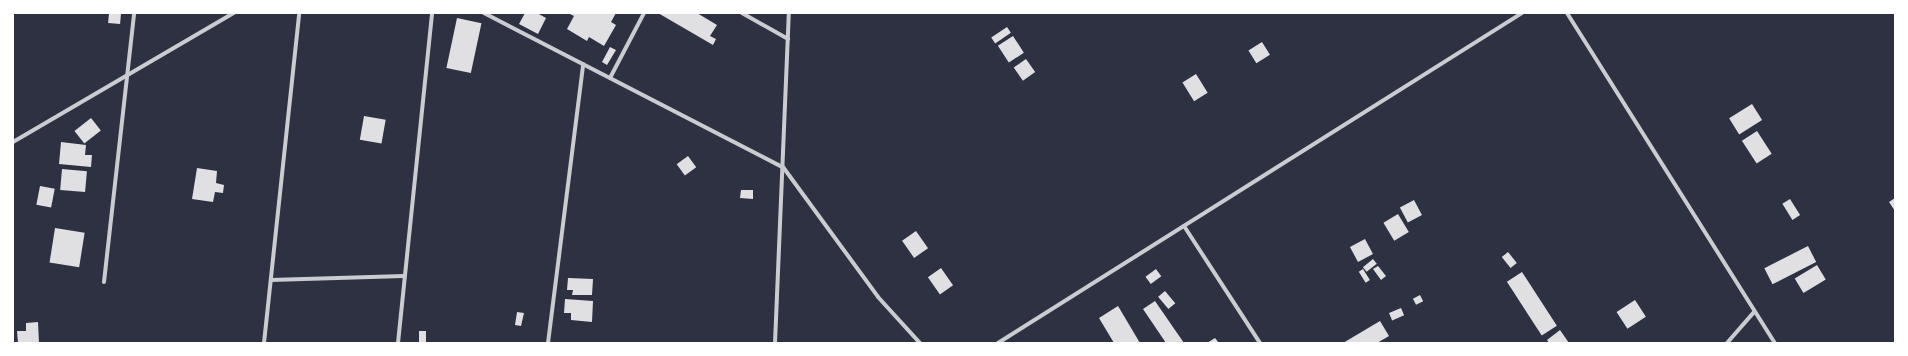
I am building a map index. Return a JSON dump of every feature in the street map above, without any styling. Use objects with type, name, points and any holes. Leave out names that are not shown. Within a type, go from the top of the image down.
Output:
[{"type":"street","points":[[104,282],[134,13]]},
{"type":"street","points":[[13,142],[234,13]]},
{"type":"street","points":[[264,343],[300,13]]},
{"type":"street","points":[[398,343],[432,13]]},
{"type":"street","points":[[484,13],[783,167],[878,297],[920,343]]},
{"type":"street","points":[[610,78],[644,13]]},
{"type":"street","points":[[742,13],[788,40]]},
{"type":"street","points":[[776,343],[789,13]]},
{"type":"street","points":[[998,343],[1522,13]]},
{"type":"street","points":[[1567,13],[1754,312],[1775,343]]},
{"type":"street","points":[[548,343],[583,64]]},
{"type":"street","points":[[1184,226],[1260,343]]},
{"type":"street","points":[[271,280],[404,276]]},
{"type":"street","points":[[1727,343],[1754,312]]},
{"type":"building","points":[[109,13],[121,14],[120,24],[108,23]]},
{"type":"building","points":[[525,13],[537,13],[546,18],[538,34],[519,24]]},
{"type":"building","points":[[568,13],[616,13],[611,22],[616,25],[604,46],[589,37],[587,41],[567,29],[574,16]]},
{"type":"building","points":[[658,13],[697,13],[717,25],[710,36],[716,39],[713,45]]},
{"type":"building","points":[[457,18],[481,23],[471,73],[446,68]]},
{"type":"building","points":[[1007,27],[1011,33],[995,43],[991,38]]},
{"type":"building","points":[[1013,36],[1024,53],[1009,63],[998,46]]},
{"type":"building","points":[[1262,42],[1270,55],[1256,63],[1248,50]]},
{"type":"building","points":[[610,47],[616,50],[607,65],[602,62]]},
{"type":"building","points":[[1026,59],[1035,72],[1023,81],[1014,68]]},
{"type":"building","points":[[1196,74],[1208,93],[1194,101],[1182,82]]},
{"type":"building","points":[[1752,104],[1762,120],[1739,134],[1729,118]]},
{"type":"building","points":[[364,116],[386,120],[381,143],[360,140]]},
{"type":"building","points":[[91,118],[101,131],[84,144],[74,131]]},
{"type":"building","points":[[1757,131],[1772,154],[1757,163],[1742,141]]},
{"type":"building","points":[[61,142],[86,145],[85,155],[92,155],[91,167],[59,164]]},
{"type":"building","points":[[688,156],[696,167],[685,176],[677,164]]},
{"type":"building","points":[[197,168],[217,171],[216,183],[224,185],[223,193],[215,192],[213,202],[192,199]]},
{"type":"building","points":[[62,169],[87,171],[85,192],[60,190]]},
{"type":"building","points":[[40,186],[55,189],[51,208],[36,205]]},
{"type":"building","points":[[741,190],[753,190],[753,199],[740,198]]},
{"type":"building","points":[[1895,198],[1895,211],[1889,202]]},
{"type":"building","points":[[1790,199],[1800,215],[1792,220],[1782,204]]},
{"type":"building","points":[[1414,200],[1422,215],[1408,223],[1400,208]]},
{"type":"building","points":[[1398,214],[1409,232],[1394,241],[1383,223]]},
{"type":"building","points":[[55,228],[85,233],[79,267],[50,263]]},
{"type":"building","points":[[916,231],[928,248],[914,258],[902,241]]},
{"type":"building","points":[[1365,239],[1373,254],[1358,262],[1350,247]]},
{"type":"building","points":[[1808,246],[1816,262],[1773,284],[1764,268]]},
{"type":"building","points":[[1508,252],[1517,263],[1511,268],[1502,257]]},
{"type":"building","points":[[1373,259],[1377,264],[1367,272],[1363,267]]},
{"type":"building","points":[[1817,265],[1826,280],[1803,293],[1795,278]]},
{"type":"building","points":[[1378,266],[1386,276],[1381,280],[1373,269]]},
{"type":"building","points":[[941,268],[953,285],[940,294],[928,277]]},
{"type":"building","points":[[1156,269],[1161,276],[1151,284],[1145,277]]},
{"type":"building","points":[[1363,269],[1370,280],[1366,283],[1359,272]]},
{"type":"building","points":[[1522,272],[1557,326],[1542,335],[1507,282]]},
{"type":"building","points":[[568,278],[593,279],[592,295],[572,295],[573,290],[567,290]]},
{"type":"building","points":[[1165,291],[1175,303],[1168,309],[1158,297]]},
{"type":"building","points":[[1420,295],[1423,301],[1416,305],[1413,299]]},
{"type":"building","points":[[565,299],[593,301],[592,322],[571,320],[571,313],[564,313]]},
{"type":"building","points":[[1635,300],[1646,317],[1627,329],[1617,312]]},
{"type":"building","points":[[1155,301],[1184,343],[1166,343],[1143,309]]},
{"type":"building","points":[[1118,306],[1140,343],[1114,343],[1099,318]]},
{"type":"building","points":[[1401,308],[1404,315],[1392,320],[1389,313]]},
{"type":"building","points":[[517,312],[524,313],[521,326],[515,325]]},
{"type":"building","points":[[1380,321],[1389,336],[1377,343],[1343,343]]},
{"type":"building","points":[[38,322],[39,343],[18,343],[17,331],[26,331],[26,323]]},
{"type":"building","points":[[1560,330],[1569,343],[1549,343],[1547,340]]},
{"type":"building","points":[[419,331],[426,331],[426,343],[419,343]]},
{"type":"building","points":[[1215,338],[1219,343],[1207,343]]}]
